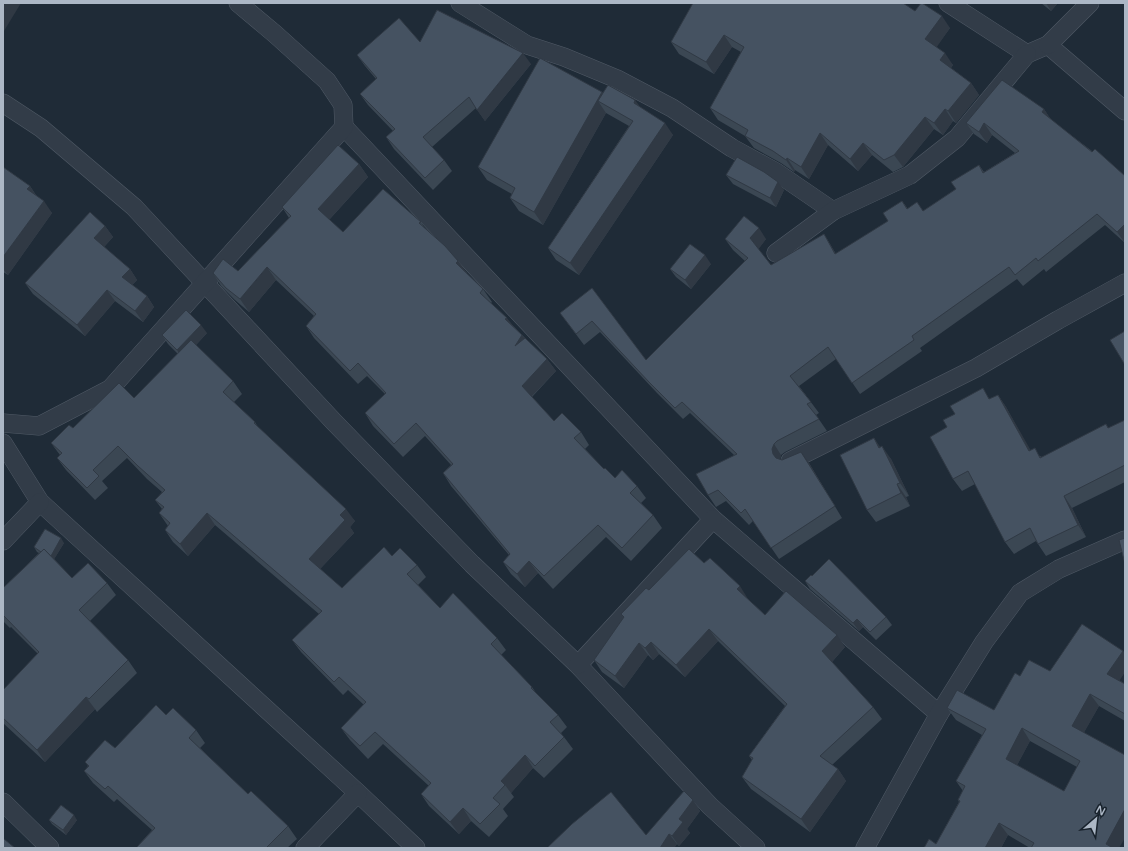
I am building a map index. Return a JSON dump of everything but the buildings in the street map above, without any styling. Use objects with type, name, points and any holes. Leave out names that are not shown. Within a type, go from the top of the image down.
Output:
[{"type":"street","points":[[238,3],[327,81],[343,105],[344,127],[714,519],[939,714]]},
{"type":"street","points":[[460,3],[527,45],[564,57],[618,79],[672,108],[732,148],[776,172],[833,211]]},
{"type":"street","points":[[948,3],[1027,54]]},
{"type":"street","points":[[776,253],[833,211],[910,175],[957,138],[1027,54],[1048,45],[1090,3]]},
{"type":"street","points":[[1048,45],[1125,111]]},
{"type":"street","points":[[3,103],[41,128],[134,207],[334,422],[444,535],[578,665],[710,806],[756,848]]},
{"type":"street","points":[[3,423],[38,426],[110,389],[344,127]]},
{"type":"street","points":[[790,461],[976,368],[1125,283]]},
{"type":"street","points":[[3,443],[40,502],[358,792],[416,848]]},
{"type":"street","points":[[3,541],[40,502]]},
{"type":"street","points":[[578,665],[714,519]]},
{"type":"street","points":[[865,848],[939,714],[984,642],[1020,593],[1059,569],[1125,540]]},
{"type":"street","points":[[305,848],[358,792]]},
{"type":"street","points":[[3,802],[50,848]]}]
